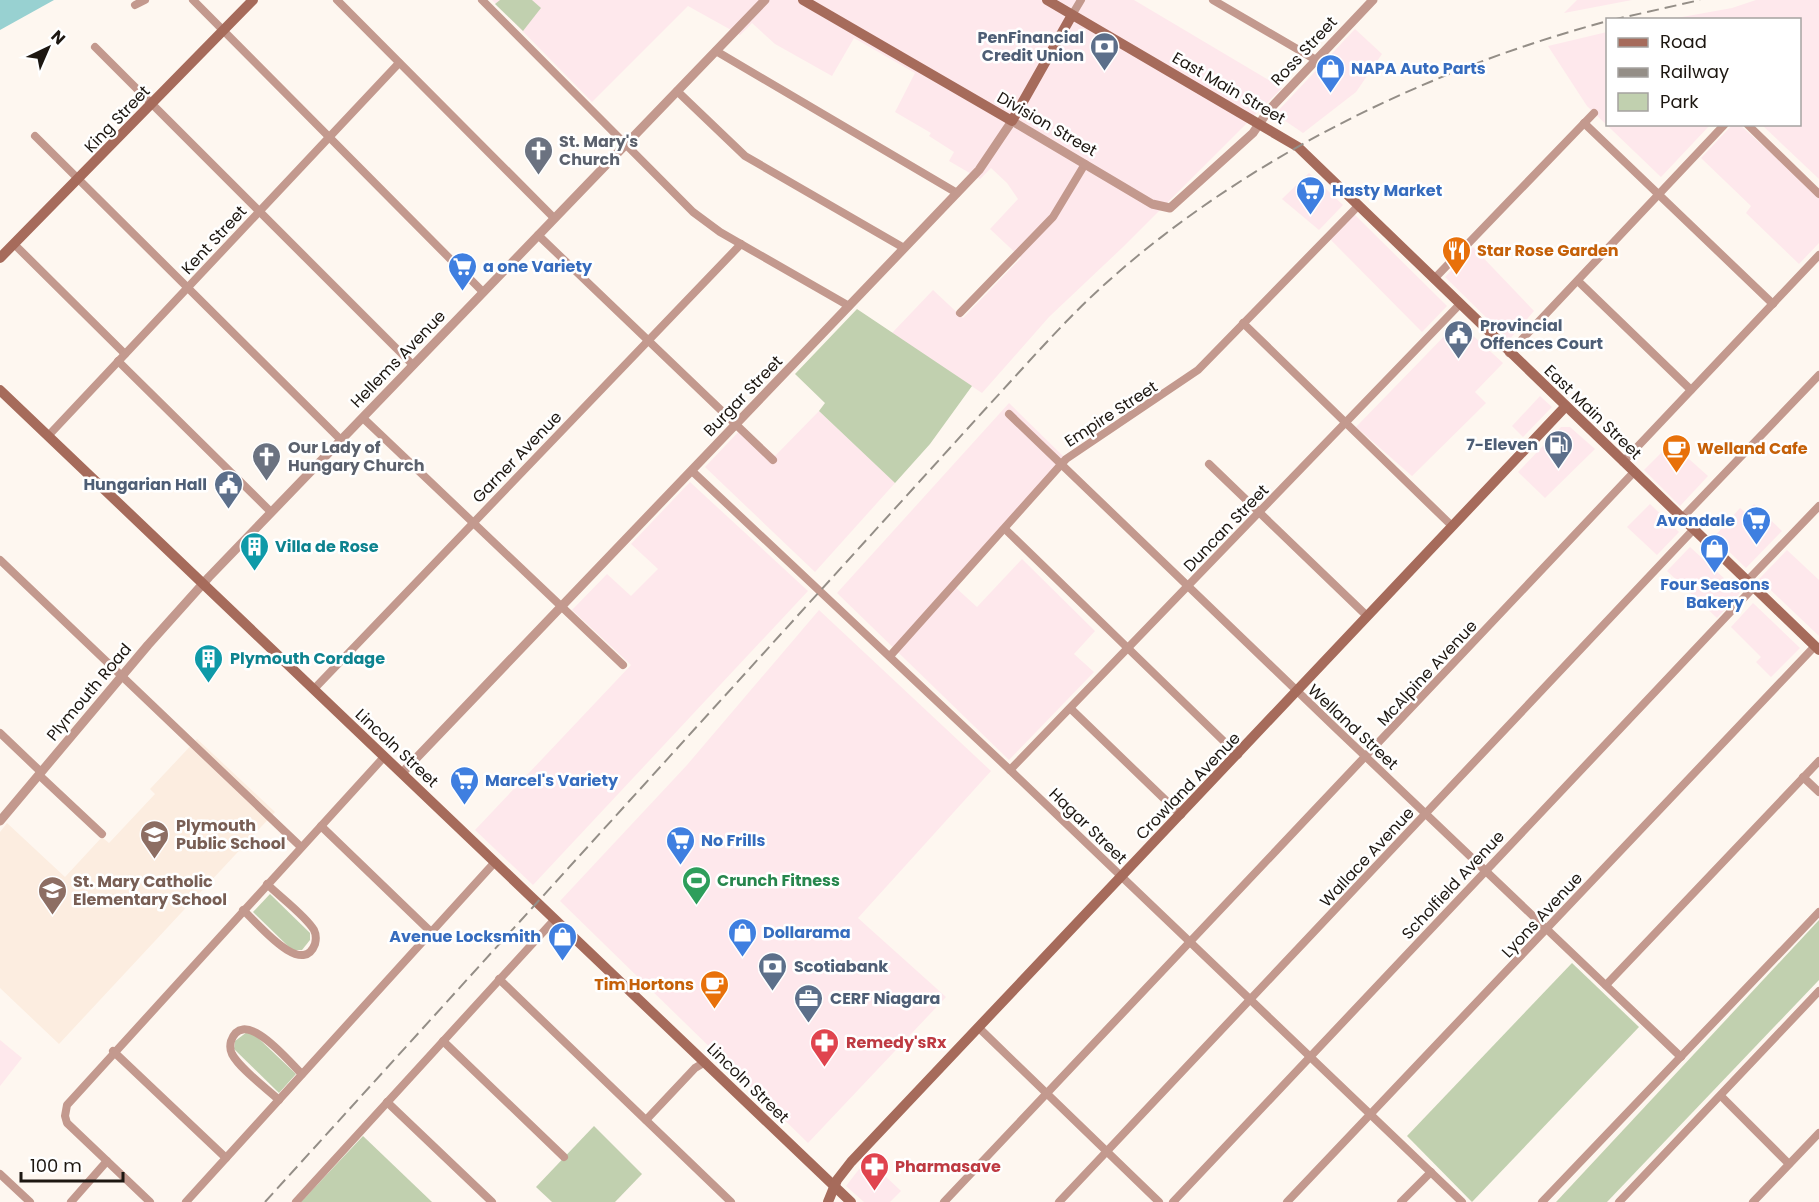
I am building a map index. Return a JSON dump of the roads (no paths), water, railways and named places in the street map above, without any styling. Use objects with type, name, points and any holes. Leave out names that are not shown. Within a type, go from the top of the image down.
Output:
[{"type":"main road","name":"King Street","points":[[0,258],[254,0]]},
{"type":"main road","name":"Division Street","points":[[803,0],[1012,121]]},
{"type":"main road","name":"East Main Street","points":[[1047,0],[1298,147],[1817,648]]},
{"type":"main road","name":"Burgar Street","points":[[1012,121],[1072,15]]},
{"type":"main road","points":[[1059,41],[1072,28],[1082,26],[1123,44]]},
{"type":"main road","name":"Lincoln Street","points":[[0,390],[851,1202]]},
{"type":"main road","name":"Crowland Avenue","points":[[828,1202],[834,1186],[846,1168],[865,1147],[1566,407]]},
{"type":"main road","points":[[807,1160],[822,1170],[831,1172],[865,1147]]},
{"type":"street","points":[[135,5],[145,0]]},
{"type":"street","points":[[192,0],[483,292]]},
{"type":"street","points":[[337,0],[554,218]]},
{"type":"street","points":[[482,0],[693,212],[741,244],[849,306]]},
{"type":"street","name":"Hellems Avenue","points":[[203,584],[765,0]]},
{"type":"street","points":[[1072,15],[1081,0]]},
{"type":"street","points":[[1213,0],[1316,60]]},
{"type":"street","name":"Ross Street","points":[[1260,123],[1372,0]]},
{"type":"street","points":[[95,47],[258,213],[413,365]]},
{"type":"street","points":[[716,51],[957,194]]},
{"type":"street","name":"Kent Street","points":[[48,436],[399,63]]},
{"type":"street","points":[[677,91],[745,156],[904,248]]},
{"type":"street","points":[[1434,279],[1594,113]]},
{"type":"street","name":"Division Street","points":[[1012,121],[1164,208],[1182,200],[1260,123]]},
{"type":"street","name":"Burgar Street","points":[[402,773],[957,194],[986,163],[1012,121]]},
{"type":"street","points":[[1584,123],[1773,304]]},
{"type":"street","points":[[1509,353],[1723,126]]},
{"type":"street","points":[[1749,126],[1819,194]]},
{"type":"street","points":[[35,136],[80,178],[341,440]]},
{"type":"street","points":[[960,313],[1053,217],[1084,164]]},
{"type":"street","name":"Empire Street","points":[[890,656],[1063,466],[1066,459],[1187,380],[1359,205]]},
{"type":"street","points":[[538,235],[773,460]]},
{"type":"street","points":[[14,244],[124,354]]},
{"type":"street","name":"Garner Avenue","points":[[314,690],[741,244]]},
{"type":"street","points":[[1623,462],[1819,255]]},
{"type":"street","points":[[1578,281],[1691,390]]},
{"type":"street","name":"Duncan Street","points":[[1011,770],[1460,304]]},
{"type":"street","points":[[1243,323],[1452,526]]},
{"type":"street","points":[[118,360],[271,512]]},
{"type":"street","points":[[1682,518],[1819,375]]},
{"type":"street","name":"Welland Street","points":[[1009,414],[1297,693],[1681,1057]]},
{"type":"street","points":[[363,418],[623,665]]},
{"type":"street","points":[[1209,464],[1367,616]]},
{"type":"street","name":"Hagar Street","points":[[692,471],[1011,770],[1462,1202]]},
{"type":"street","name":"McAlpine Avenue","points":[[944,1202],[1634,472]]},
{"type":"street","name":"Scholfield Avenue","points":[[1173,1202],[1485,871],[1751,584],[1819,506]]},
{"type":"street","points":[[1005,529],[1238,755]]},
{"type":"street","name":"Wallace Avenue","points":[[1059,1202],[1694,529]]},
{"type":"street","points":[[0,560],[301,847]]},
{"type":"street","name":"Plymouth Road","points":[[0,821],[121,676],[203,584]]},
{"type":"street","name":"Lyons Avenue","points":[[1287,1202],[1817,648]]},
{"type":"street","points":[[1071,709],[1181,815]]},
{"type":"street","points":[[0,733],[102,834]]},
{"type":"street","points":[[150,1202],[67,1123],[65,1111],[70,1100],[384,757]]},
{"type":"street","points":[[1606,985],[1819,761]]},
{"type":"street","points":[[1803,777],[1819,792]]},
{"type":"street","points":[[321,826],[431,932]]},
{"type":"street","points":[[186,1202],[495,862]]},
{"type":"street","points":[[243,910],[290,954],[302,955],[312,950],[316,939],[313,928],[267,884]]},
{"type":"street","points":[[1542,1202],[1819,912]]},
{"type":"street","points":[[296,1202],[555,919]]},
{"type":"street","points":[[499,979],[731,1202]]},
{"type":"street","points":[[1619,1202],[1722,1097],[1819,991]]},
{"type":"street","points":[[979,1028],[1159,1202]]},
{"type":"street","points":[[279,1100],[233,1055],[230,1045],[235,1035],[245,1029],[257,1031],[302,1074]]},
{"type":"street","points":[[443,1041],[564,1157]]},
{"type":"street","points":[[113,1051],[226,1158]]},
{"type":"street","points":[[646,1120],[695,1068],[705,1062]]},
{"type":"street","points":[[1722,1097],[1789,1164]]},
{"type":"street","points":[[387,1102],[492,1202]]},
{"type":"street","points":[[1753,1202],[1819,1133]]},
{"type":"street","points":[[71,1202],[107,1161]]},
{"type":"street","points":[[1401,1202],[1431,1172]]},
{"type":"street","points":[[0,1173],[30,1202]]},
{"type":"water","points":[[0,0],[54,0],[0,30]]},
{"type":"railway","points":[[1621,18],[1700,0]]},
{"type":"railway","points":[[265,1202],[1032,358],[1105,284],[1159,238],[1217,196],[1278,158],[1342,123],[1407,92],[1473,65],[1540,41],[1606,22]]},
{"type":"place","name":"PenFinancial Credit Union","points":[[1105,72]]},
{"type":"place","name":"NAPA Auto Parts","points":[[1330,94]]},
{"type":"place","name":"St. Mary's Church","points":[[538,176]]},
{"type":"place","name":"Hasty Market","points":[[1311,216]]},
{"type":"place","name":"Star Rose Garden","points":[[1456,276]]},
{"type":"place","name":"a one Variety","points":[[462,292]]},
{"type":"place","name":"Provincial Offences Court","points":[[1459,360]]},
{"type":"place","name":"7-Eleven","points":[[1559,470]]},
{"type":"place","name":"Welland Cafe","points":[[1676,474]]},
{"type":"place","name":"Our Lady of Hungary Church","points":[[267,482]]},
{"type":"place","name":"Hungarian Hall","points":[[228,510]]},
{"type":"place","name":"Avondale","points":[[1756,546]]},
{"type":"place","name":"Villa de Rose","points":[[254,572]]},
{"type":"place","name":"Four Seasons Bakery","points":[[1715,574]]},
{"type":"place","name":"Plymouth Cordage","points":[[209,684]]},
{"type":"place","name":"Marcel's Variety","points":[[464,806]]},
{"type":"place","name":"Plymouth Public School","points":[[155,860]]},
{"type":"place","name":"No Frills","points":[[680,866]]},
{"type":"place","name":"Crunch Fitness","points":[[696,906]]},
{"type":"place","name":"St. Mary Catholic Elementary School","points":[[52,916]]},
{"type":"place","name":"Dollarama","points":[[742,958]]},
{"type":"place","name":"Avenue Locksmith","points":[[562,962]]},
{"type":"place","name":"Scotiabank","points":[[773,992]]},
{"type":"place","name":"Tim Hortons","points":[[715,1010]]},
{"type":"place","name":"CERF Niagara","points":[[809,1024]]},
{"type":"place","name":"Remedy'sRx","points":[[825,1068]]},
{"type":"place","name":"Pharmasave","points":[[874,1192]]}]
